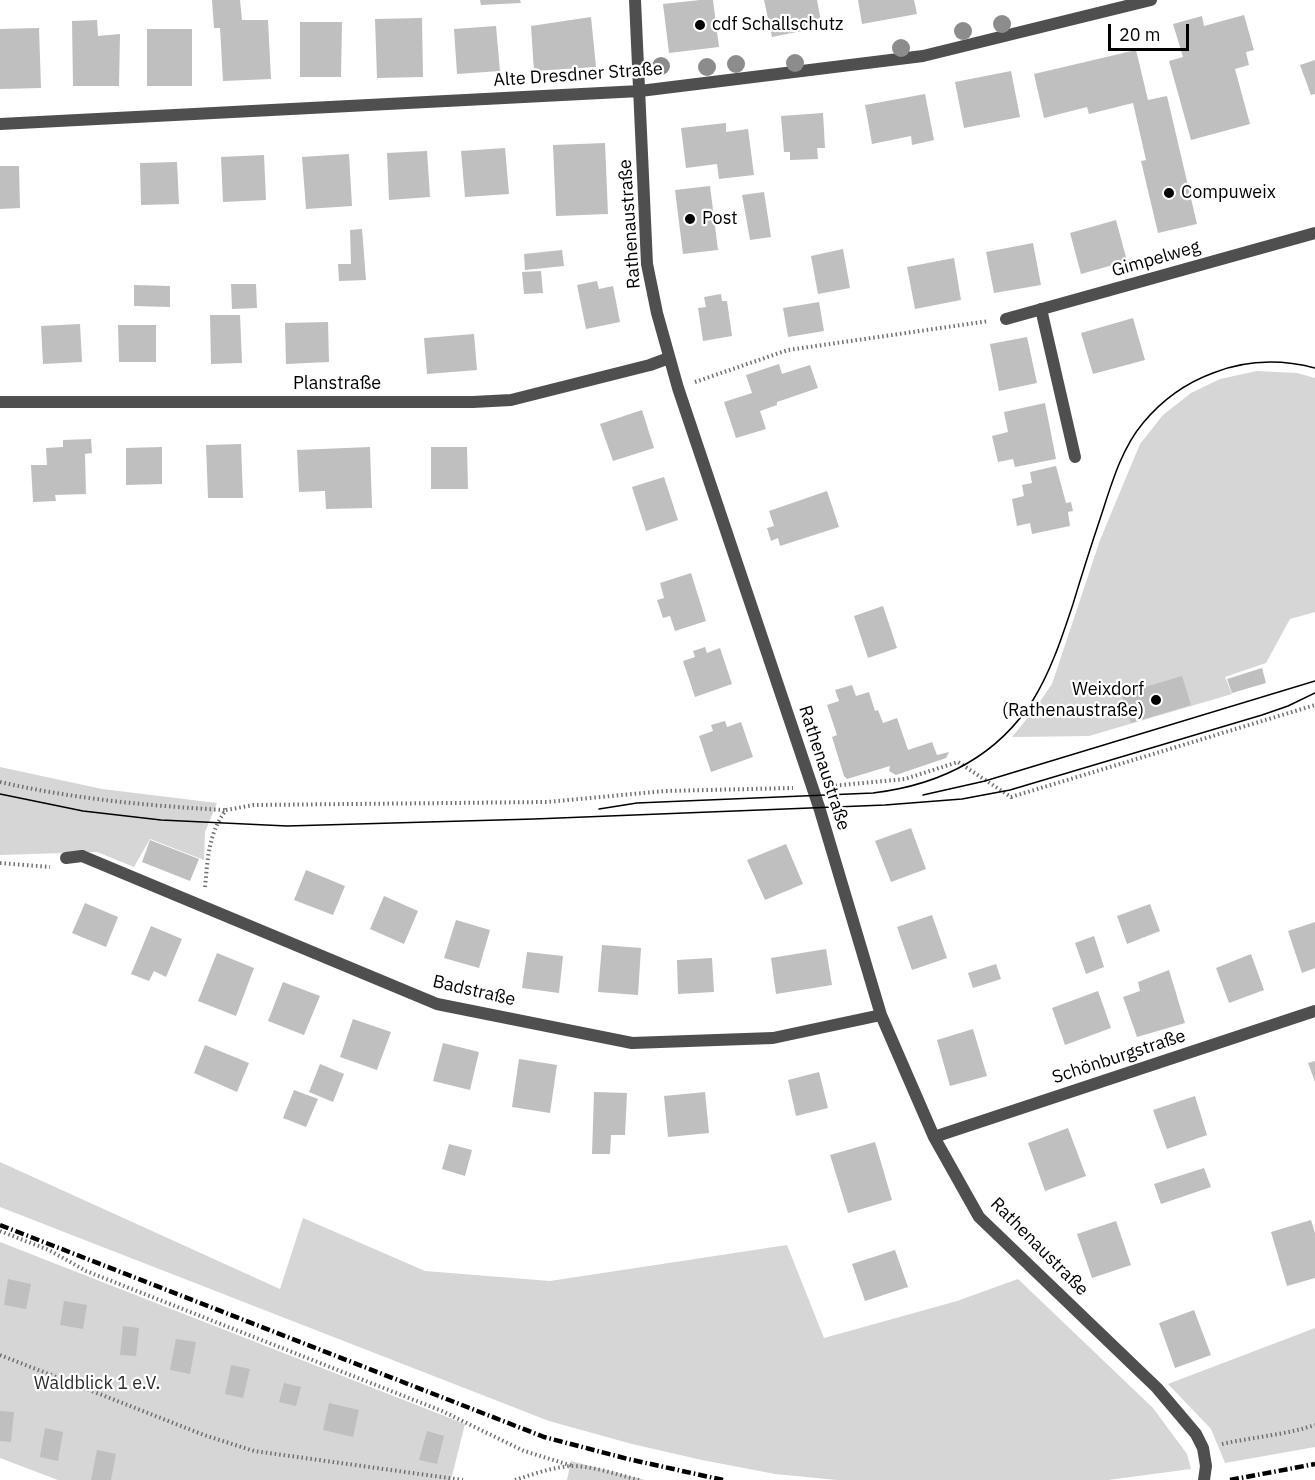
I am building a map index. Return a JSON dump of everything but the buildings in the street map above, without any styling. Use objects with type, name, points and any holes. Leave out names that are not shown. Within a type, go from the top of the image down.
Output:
[{"type":"street","name":"Rathenaustraße","points":[[634,0],[647,264],[657,313],[678,388],[813,788],[881,1015],[934,1137],[980,1217],[1157,1388],[1196,1434],[1203,1448]]},
{"type":"street","name":"Alte Dresdner Straße","points":[[0,124],[640,92],[924,56],[1151,0]]},
{"type":"street","name":"Gimpelweg","points":[[1006,319],[1315,233]]},
{"type":"street","points":[[1041,309],[1075,457]]},
{"type":"street","name":"Planstraße","points":[[0,402],[473,402],[511,400],[650,365],[669,358]]},
{"type":"street","name":"Badstraße","points":[[66,858],[82,856],[437,1004],[632,1042],[773,1038],[881,1015]]},
{"type":"street","name":"Schönburgstraße","points":[[934,1137],[1315,1011]]},
{"type":"street","points":[[1203,1448],[1206,1466],[1204,1480]]},
{"type":"path","points":[[678,388],[788,350],[1006,319]]},
{"type":"path","points":[[0,782],[36,790],[162,807],[226,810],[254,805],[547,802],[665,791],[813,788],[905,779],[958,762],[1011,797],[1315,705]]},
{"type":"path","points":[[203,907],[211,840],[216,824],[226,810]]},
{"type":"path","points":[[0,863],[51,867]]},
{"type":"path","points":[[0,1230],[49,1250],[86,1271],[442,1411],[524,1451],[573,1466],[639,1480]]},
{"type":"path","points":[[0,1355],[204,1435],[254,1451],[463,1480]]},
{"type":"path","points":[[1203,1448],[1293,1432],[1315,1425]]},
{"type":"path","points":[[515,1480],[542,1471],[573,1466]]},
{"type":"green space","points":[[1257,371],[1297,373],[1315,378],[1315,612],[1290,619],[1266,663],[1225,677],[1232,694],[1089,736],[1012,737],[1052,684],[1100,540],[1140,444],[1163,415],[1191,393],[1220,379]]},
{"type":"green space","points":[[0,767],[102,789],[217,803],[205,832],[204,860],[150,839],[134,867],[97,852],[0,855]]},
{"type":"green space","points":[[0,1162],[280,1289],[303,1218],[425,1271],[550,1281],[787,1245],[824,1338],[957,1301],[1018,1279],[1153,1408],[1187,1454],[1191,1469],[1108,1480],[837,1480],[775,1474],[632,1444],[549,1421],[0,1207]]},
{"type":"green space","name":"Waldblick 1 e.V.","points":[[0,1242],[465,1424],[451,1480],[58,1480],[0,1458]]},
{"type":"green space","points":[[1315,1328],[1315,1447],[1225,1463],[1211,1429],[1168,1384]]},
{"type":"green space","points":[[571,1461],[645,1480],[567,1480]]},
{"type":"tram line","points":[[599,809],[637,803],[873,793],[921,783],[943,775],[984,753],[1018,720],[1033,700],[1051,666],[1118,466],[1129,443],[1150,415],[1184,387],[1203,377],[1238,365],[1276,362],[1315,368]]},
{"type":"tram line","points":[[923,795],[985,781],[1315,681]]},
{"type":"tram line","points":[[0,794],[83,811],[161,820],[287,826],[885,805],[962,799],[1010,790],[1262,715],[1315,693]]},
{"type":"railway","points":[[0,1225],[544,1437],[723,1480]]},
{"type":"railway","points":[[1230,1480],[1315,1464]]},
{"type":"place","name":"cdf Schallschutz","points":[[700,25]]},
{"type":"place","name":"Compuweix","points":[[1169,193]]},
{"type":"place","name":"Post","points":[[690,219]]},
{"type":"place","name":"Weixdorf (Rathenaustraße)","points":[[1156,700]]}]
